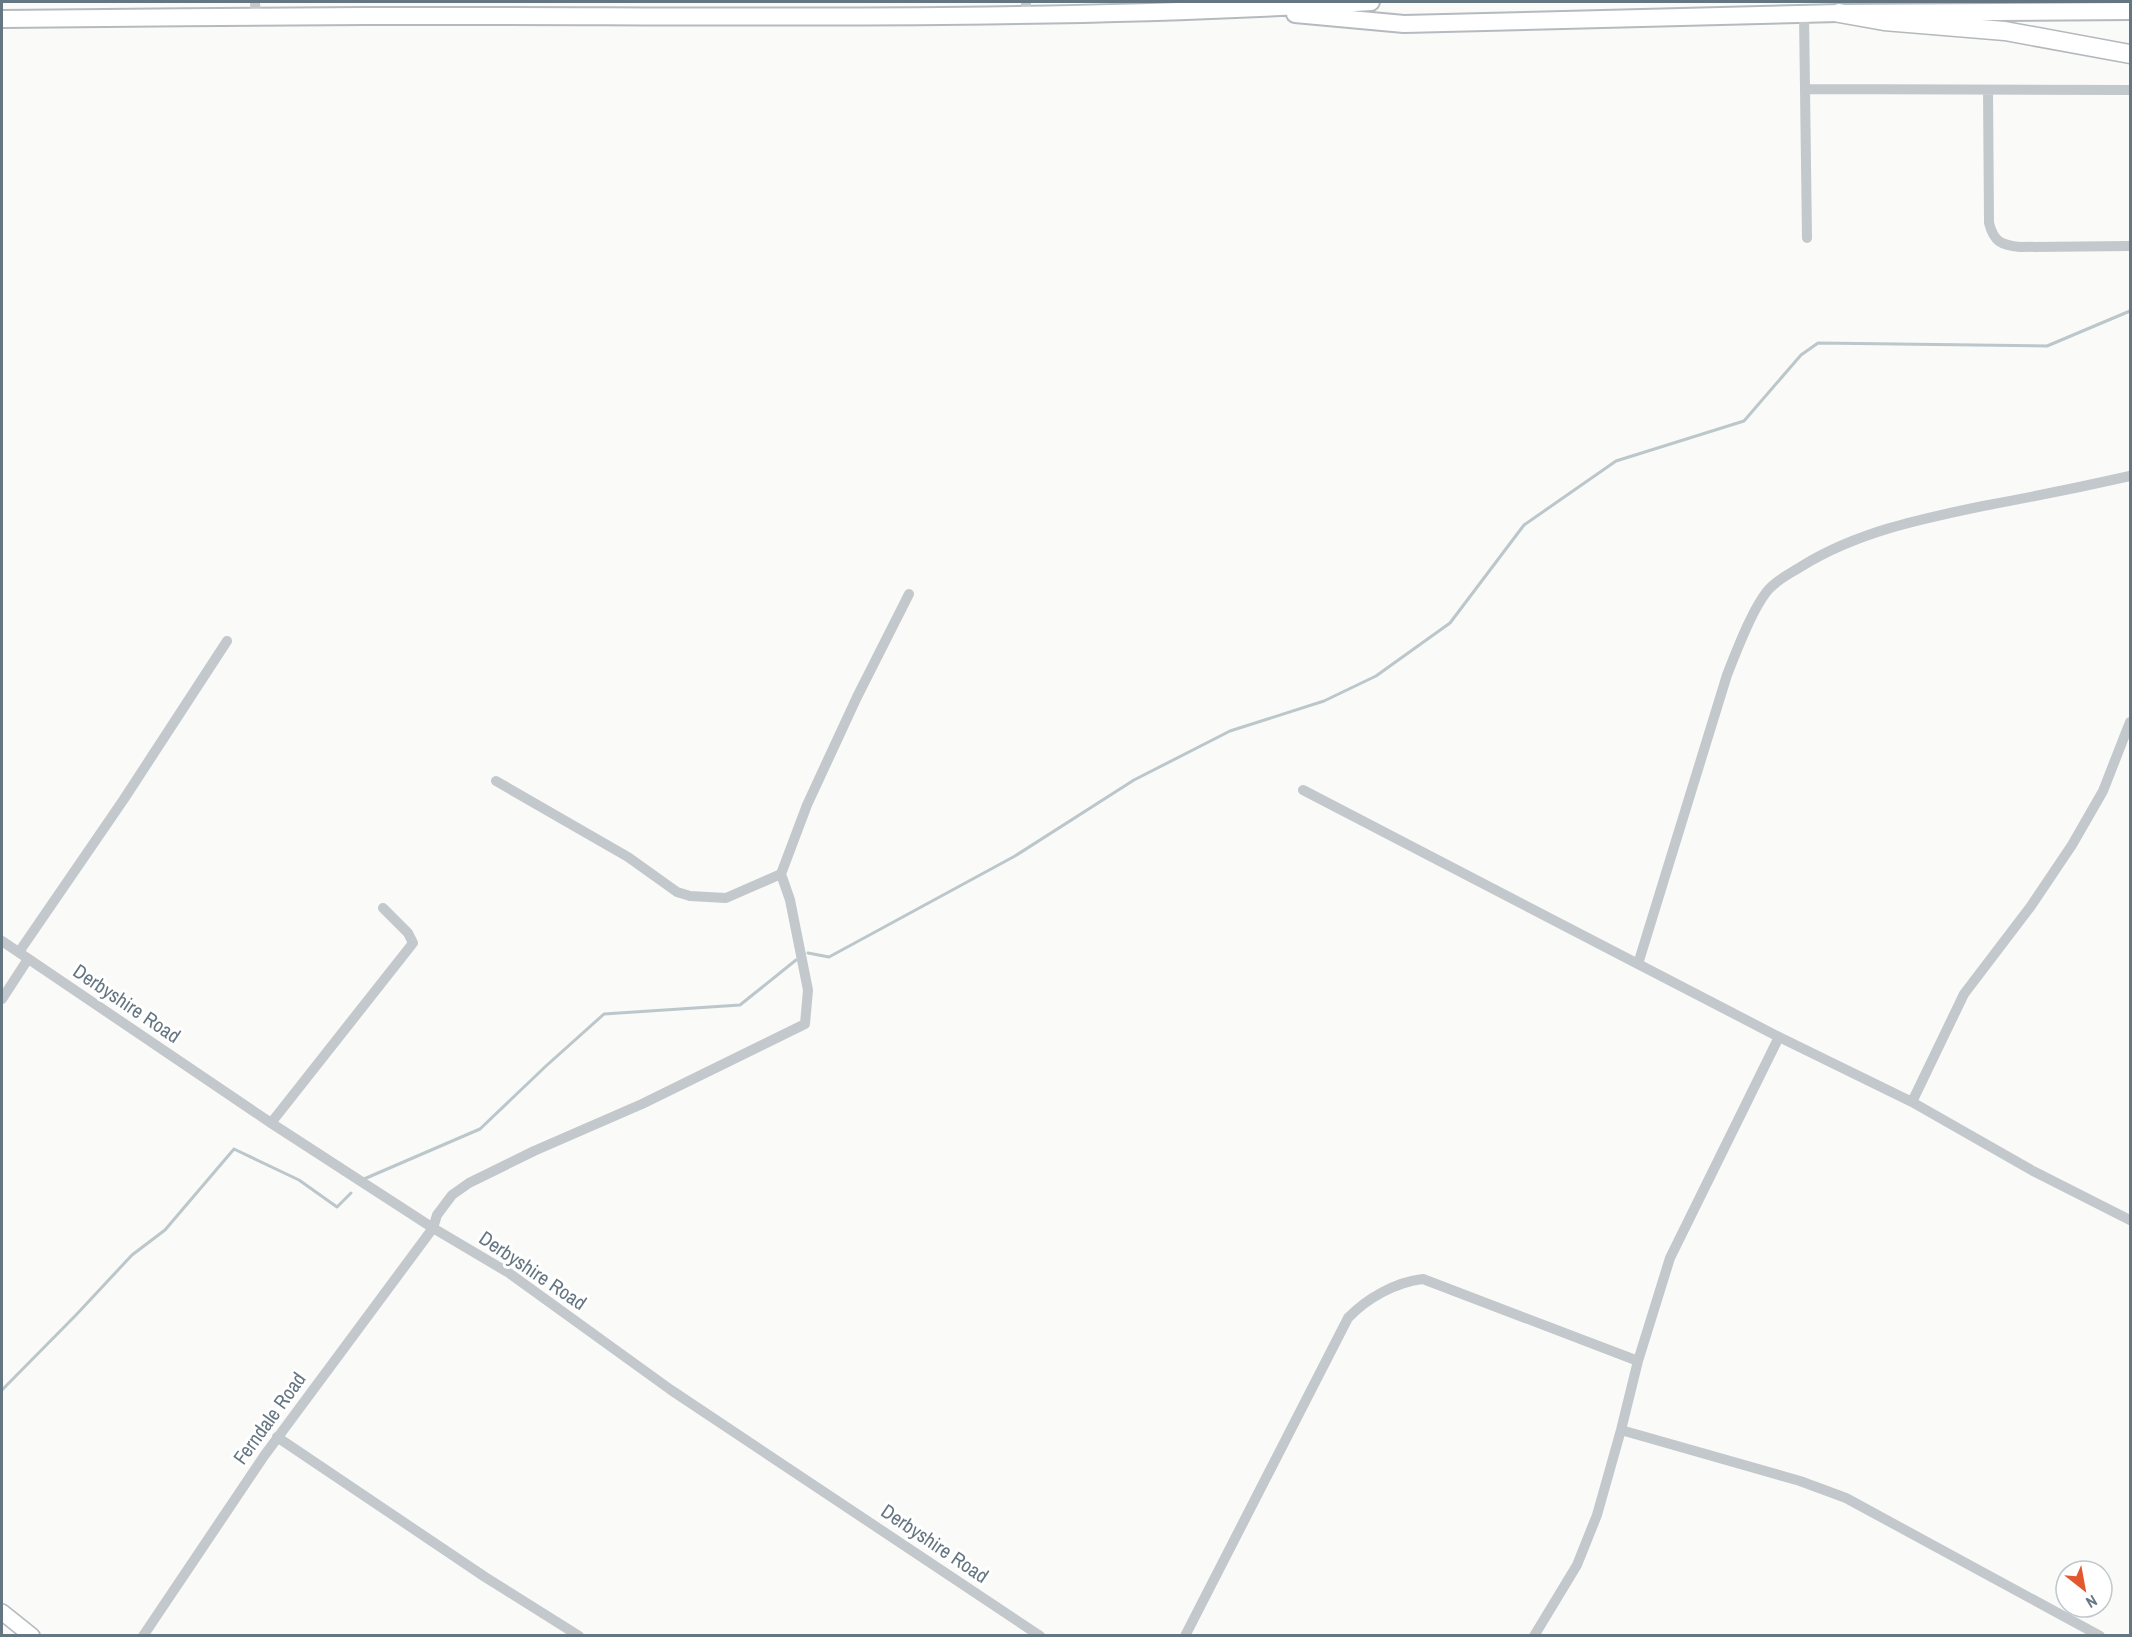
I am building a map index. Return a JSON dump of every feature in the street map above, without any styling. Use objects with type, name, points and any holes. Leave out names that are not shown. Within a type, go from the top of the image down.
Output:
[{"type":"highway","points":[[1839,13],[1884,21],[1945,24],[2005,31],[2130,54]]},
{"type":"main road","points":[[2,19],[255,10],[365,16],[748,18],[1026,8],[1240,10],[1371,2]]},
{"type":"main road","points":[[1240,10],[1404,24],[1839,13],[2130,11]]},
{"type":"main road","points":[[2,1612],[32,1635]]},
{"type":"street","points":[[1804,14],[1807,238]]},
{"type":"street","points":[[1806,89],[2130,90]]},
{"type":"street","points":[[1988,90],[1989,223],[1991,232],[1997,239],[2004,246],[2020,247],[2130,246]]},
{"type":"street","points":[[1638,964],[1727,675],[1763,597],[1777,581],[1827,550],[1873,532],[2130,476]]},
{"type":"street","points":[[496,782],[628,857],[677,892],[690,896],[726,898],[781,874],[817,784],[857,697],[909,594]]},
{"type":"street","points":[[2,999],[23,956],[227,642]]},
{"type":"street","points":[[1912,1102],[1964,994],[2031,906],[2077,836],[2103,791],[2130,722]]},
{"type":"street","points":[[1303,789],[1779,1037],[1912,1102],[2032,1171],[2130,1220]]},
{"type":"street","name":"Ferndale Road","points":[[143,1635],[277,1437],[433,1227],[436,1215],[452,1195],[469,1183],[534,1151],[642,1104],[805,1024],[807,990],[790,900],[781,874]]},
{"type":"street","points":[[271,1123],[413,944],[408,933],[384,908]]},
{"type":"street","name":"Derbyshire Road","points":[[2,941],[271,1123],[509,1273],[671,1390],[1040,1635]]},
{"type":"street","points":[[1534,1635],[1577,1565],[1597,1515],[1638,1361],[1670,1258],[1779,1037]]},
{"type":"street","points":[[1185,1635],[1348,1318],[1362,1304],[1402,1284],[1423,1279],[1638,1361]]},
{"type":"street","points":[[1621,1430],[1800,1481],[1846,1497],[2100,1635]]},
{"type":"street","points":[[277,1437],[485,1577],[579,1635]]},
{"type":"waterway","points":[[808,953],[829,957],[1015,856],[1134,780],[1230,731],[1324,701],[1376,676],[1450,623],[1524,525],[1616,461],[1744,421],[1801,355],[1818,343],[2047,346],[2130,311]]},
{"type":"waterway","points":[[364,1179],[480,1129],[604,1014],[740,1005],[796,960]]},
{"type":"waterway","points":[[2,1390],[132,1255],[165,1230],[234,1149],[299,1180],[337,1207],[351,1193]]}]
